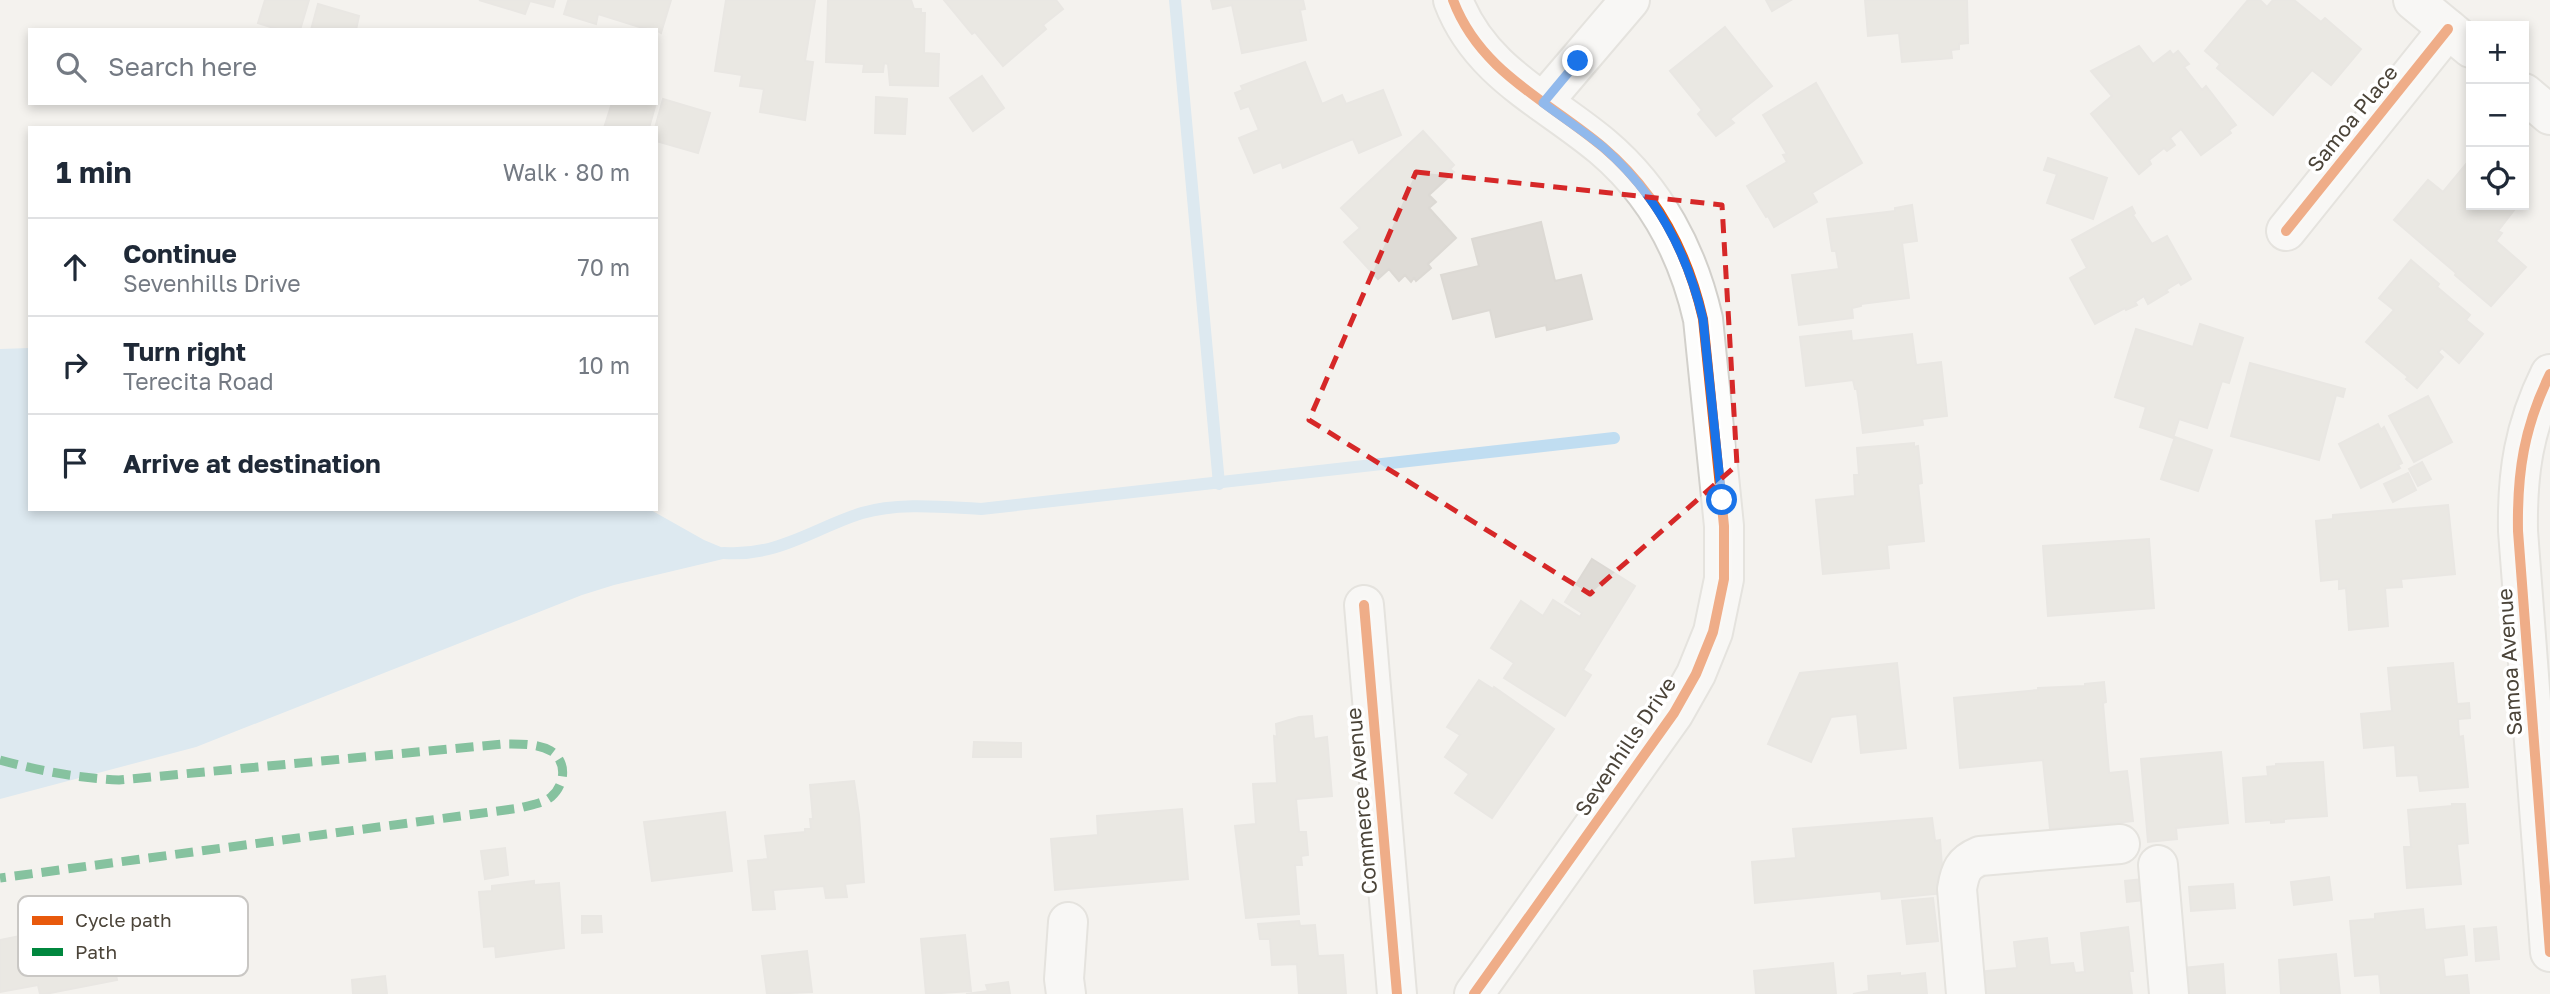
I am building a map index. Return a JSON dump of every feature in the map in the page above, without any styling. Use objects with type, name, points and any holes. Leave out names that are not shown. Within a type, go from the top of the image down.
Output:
[{"type":"street","name":"Sevenhills Drive","points":[[1453,0],[1460,19],[1473,40],[1507,76],[1604,148],[1626,169],[1672,230],[1688,267],[1703,319],[1724,526],[1724,579],[1713,632],[1696,674],[1674,713],[1474,994]]},
{"type":"street","points":[[1543,103],[1630,0]]},
{"type":"street","points":[[2413,0],[2460,38]]},
{"type":"street","name":"Samoa Place","points":[[2286,231],[2460,38]]},
{"type":"street","points":[[2529,97],[2550,115]]},
{"type":"street","name":"Samoa Avenue","points":[[2550,374],[2537,400],[2523,443],[2517,492],[2534,529],[2550,952]]},
{"type":"street","name":"Commerce Avenue","points":[[1364,605],[1397,994]]},
{"type":"street","points":[[1966,994],[1957,889],[1960,873],[1966,862],[1980,856],[2120,844]]},
{"type":"street","points":[[2158,865],[2169,994]]},
{"type":"street","points":[[1066,994],[1064,979],[1068,922]]},
{"type":"highlighted area","points":[[1416,172],[1722,205],[1737,465],[1590,594],[1309,420]]},
{"type":"water","points":[[28,348],[28,511],[653,511],[704,540],[740,555],[582,595],[196,747],[0,799],[0,349]]},
{"type":"building","points":[[265,0],[309,0],[301,28],[274,28],[258,23]]},
{"type":"building","points":[[479,0],[555,0],[553,7],[530,1],[525,14]]},
{"type":"building","points":[[671,0],[661,33],[658,28],[643,28],[598,14],[596,24],[564,14],[568,1]]},
{"type":"building","points":[[726,0],[815,0],[805,61],[813,62],[805,120],[760,112],[764,89],[740,86],[742,75],[715,71]]},
{"type":"building","points":[[828,0],[911,0],[914,9],[921,9],[921,13],[925,13],[924,53],[939,54],[938,86],[890,85],[888,64],[884,63],[883,72],[863,72],[864,64],[826,62]]},
{"type":"building","points":[[944,0],[1056,0],[1063,9],[1043,25],[1046,29],[1003,66]]},
{"type":"building","points":[[1211,0],[1303,0],[1305,9],[1300,10],[1306,40],[1242,53],[1232,5],[1213,9]]},
{"type":"building","points":[[1766,0],[1791,0],[1772,11]]},
{"type":"building","points":[[1865,0],[1967,0],[1968,43],[1959,44],[1959,49],[1951,50],[1952,58],[1902,62],[1899,33],[1868,36]]},
{"type":"building","points":[[2248,0],[2260,0],[2267,7],[2273,0],[2294,0],[2321,22],[2325,18],[2361,49],[2331,85],[2312,70],[2273,115],[2217,68],[2220,64],[2205,51]]},
{"type":"building","points":[[318,4],[359,16],[356,28],[312,28]]},
{"type":"building","points":[[1725,27],[1772,86],[1730,119],[1734,123],[1716,136],[1698,114],[1702,110],[1670,71]]},
{"type":"building","points":[[2139,46],[2153,64],[2170,51],[2173,55],[2178,51],[2189,64],[2184,67],[2202,90],[2206,86],[2236,125],[2229,130],[2231,133],[2201,155],[2181,129],[2170,138],[2175,145],[2167,151],[2164,148],[2149,160],[2151,164],[2139,174],[2091,114],[2112,96],[2091,71]]},
{"type":"building","points":[[1305,62],[1322,104],[1342,95],[1346,104],[1383,90],[1401,135],[1359,153],[1353,139],[1283,168],[1281,162],[1254,173],[1239,138],[1259,130],[1249,106],[1241,109],[1235,93],[1243,90],[1241,86]]},
{"type":"building","points":[[982,76],[1004,108],[973,131],[950,98]]},
{"type":"building","points":[[1816,83],[1862,163],[1812,193],[1817,202],[1774,227],[1747,186],[1787,162],[1783,155],[1787,154],[1763,115]]},
{"type":"building","points":[[876,97],[907,99],[905,134],[875,133]]},
{"type":"building","points":[[663,99],[710,113],[698,153],[658,142],[658,126],[656,126]]},
{"type":"building","points":[[611,105],[655,105],[650,126],[605,126]]},
{"type":"building","points":[[1423,131],[1454,165],[1450,169],[1454,172],[1429,195],[1436,202],[1429,208],[1456,238],[1428,264],[1431,268],[1416,281],[1414,278],[1411,282],[1405,275],[1399,281],[1389,269],[1378,279],[1344,242],[1360,228],[1341,208]]},
{"type":"building","points":[[2048,158],[2107,178],[2093,219],[2047,203],[2057,174],[2044,170]]},
{"type":"building","points":[[2466,164],[2466,210],[2514,210],[2498,231],[2502,233],[2496,241],[2526,267],[2491,306],[2394,220],[2428,180],[2443,192]]},
{"type":"building","points":[[1912,205],[1917,241],[1902,243],[1909,298],[1861,304],[1852,308],[1853,318],[1799,325],[1792,275],[1839,269],[1836,251],[1832,251],[1827,219],[1895,211],[1895,208]]},
{"type":"building","points":[[2132,207],[2135,213],[2133,215],[2152,244],[2167,236],[2191,279],[2181,285],[2179,282],[2148,304],[2144,296],[2135,302],[2137,305],[2126,310],[2125,308],[2095,324],[2070,278],[2087,268],[2072,240]]},
{"type":"building","points":[[1541,222],[1555,281],[1581,275],[1592,319],[1547,330],[1546,325],[1496,337],[1490,310],[1453,319],[1441,275],[1479,266],[1472,239]]},
{"type":"building","points":[[2411,260],[2470,315],[2466,320],[2483,334],[2459,363],[2442,348],[2438,352],[2443,357],[2417,388],[2406,379],[2408,377],[2366,342],[2394,310],[2379,298]]},
{"type":"building","points":[[2200,324],[2243,338],[2229,383],[2222,381],[2207,428],[2179,419],[2173,438],[2140,427],[2146,407],[2115,397],[2136,329],[2193,347]]},
{"type":"building","points":[[1851,331],[1852,341],[1912,334],[1916,365],[1941,362],[1947,416],[1922,419],[1923,425],[1863,433],[1857,389],[1853,380],[1806,386],[1800,337]]},
{"type":"building","points":[[2250,363],[2345,389],[2343,397],[2336,395],[2319,460],[2231,436]]},
{"type":"building","points":[[2428,396],[2452,442],[2414,462],[2389,416]]},
{"type":"building","points":[[2378,424],[2381,430],[2384,427],[2402,463],[2398,465],[2400,468],[2361,488],[2339,444]]},
{"type":"building","points":[[2175,437],[2212,450],[2198,491],[2161,479]]},
{"type":"building","points":[[1914,443],[1914,447],[1918,446],[1922,483],[1918,484],[1924,541],[1887,545],[1889,568],[1823,574],[1816,500],[1855,496],[1854,475],[1859,475],[1857,448]]},
{"type":"building","points":[[2422,462],[2431,479],[2418,486],[2409,469]]},
{"type":"building","points":[[2408,473],[2416,490],[2393,502],[2384,484]]},
{"type":"building","points":[[2448,505],[2455,574],[2401,579],[2402,587],[2385,588],[2388,626],[2349,630],[2346,588],[2339,589],[2339,579],[2321,581],[2316,521],[2333,519],[2333,515]]},
{"type":"building","points":[[2149,539],[2154,608],[2048,616],[2043,546]]},
{"type":"building","points":[[1592,559],[1635,586],[1583,670],[1591,675],[1565,716],[1504,678],[1514,663],[1491,648],[1521,601],[1543,616],[1553,600],[1580,617],[1582,613],[1565,602]]},
{"type":"building","points":[[1897,663],[1906,748],[1861,753],[1857,714],[1831,717],[1811,762],[1768,744],[1800,673]]},
{"type":"building","points":[[2453,663],[2457,704],[2469,703],[2470,718],[2458,719],[2459,737],[2463,736],[2468,787],[2420,791],[2418,775],[2397,776],[2395,745],[2364,748],[2361,714],[2392,711],[2388,668]]},
{"type":"building","points":[[1479,680],[1493,689],[1494,687],[1554,729],[1492,818],[1455,793],[1469,774],[1445,757],[1460,735],[1447,727]]},
{"type":"building","points":[[2104,682],[2106,702],[2103,703],[2109,773],[2127,771],[2133,821],[2050,829],[2043,760],[1960,768],[1954,698]]},
{"type":"building","points":[[1312,716],[1314,739],[1327,737],[1332,796],[1296,799],[1299,832],[1306,832],[1308,855],[1301,856],[1302,865],[1295,865],[1299,914],[1246,918],[1235,826],[1256,824],[1253,784],[1277,783],[1274,736],[1277,737],[1276,724]]},
{"type":"building","points":[[974,742],[1021,743],[1021,757],[973,757]]},
{"type":"building","points":[[2221,752],[2228,823],[2176,828],[2177,839],[2148,842],[2141,759]]},
{"type":"building","points":[[2323,762],[2327,816],[2284,819],[2284,822],[2271,823],[2271,820],[2246,822],[2243,778],[2268,776],[2267,767],[2276,764]]},
{"type":"building","points":[[854,781],[864,882],[845,884],[847,897],[826,898],[824,886],[773,890],[775,909],[753,910],[748,861],[768,859],[765,836],[811,829],[810,819],[813,819],[810,785]]},
{"type":"building","points":[[2465,804],[2468,843],[2457,844],[2461,884],[2407,888],[2404,847],[2411,847],[2408,810]]},
{"type":"building","points":[[1182,809],[1188,879],[1055,890],[1051,839],[1098,835],[1097,816]]},
{"type":"building","points":[[725,812],[732,871],[652,881],[644,822]]},
{"type":"building","points":[[1932,818],[1935,841],[1940,840],[1944,893],[1882,899],[1881,891],[1755,903],[1752,862],[1796,858],[1793,829]]},
{"type":"building","points":[[505,848],[508,875],[485,879],[481,851]]},
{"type":"building","points":[[2329,877],[2332,900],[2294,905],[2291,882]]},
{"type":"building","points":[[2143,879],[2144,900],[2127,902],[2125,881]]},
{"type":"building","points":[[534,881],[534,885],[559,883],[564,948],[496,957],[495,946],[484,947],[479,892],[492,891],[492,886]]},
{"type":"building","points":[[2233,884],[2235,908],[2191,911],[2189,887]]},
{"type":"building","points":[[1933,898],[1938,941],[1907,944],[1902,901]]},
{"type":"building","points":[[2423,909],[2425,930],[2464,926],[2467,955],[2443,958],[2445,977],[2467,975],[2469,994],[2381,994],[2379,974],[2355,976],[2350,921],[2375,919],[2375,914]]},
{"type":"building","points":[[582,916],[601,916],[602,932],[582,933]]},
{"type":"building","points":[[1299,921],[1300,926],[1315,925],[1318,956],[1343,955],[1346,994],[1299,994],[1297,964],[1272,965],[1270,939],[1260,939],[1258,924]]},
{"type":"building","points":[[2128,927],[2133,971],[2129,971],[2132,994],[1980,994],[1978,972],[2017,968],[2014,942],[2047,938],[2050,965],[2073,963],[2075,973],[2085,972],[2081,933]]},
{"type":"building","points":[[2496,927],[2499,959],[2476,961],[2474,929]]},
{"type":"building","points":[[965,935],[971,991],[926,994],[921,939]]},
{"type":"building","points":[[18,936],[18,976],[116,976],[117,980],[45,994],[40,994],[38,985],[0,992],[0,940]]},
{"type":"building","points":[[807,951],[812,992],[767,994],[762,956]]},
{"type":"building","points":[[2336,954],[2340,994],[2281,994],[2279,960]]},
{"type":"building","points":[[1833,963],[1836,994],[1756,994],[1754,971]]},
{"type":"building","points":[[2223,964],[2225,994],[2186,994],[2183,968]]},
{"type":"building","points":[[1900,973],[1900,976],[1925,973],[1927,994],[1853,994],[1869,991],[1868,976]]},
{"type":"building","points":[[385,976],[387,994],[353,994],[352,980]]},
{"type":"building","points":[[1008,982],[1010,994],[966,994],[988,991],[986,985]]},
{"type":"waterway","points":[[1175,0],[1219,484]]},
{"type":"waterway","points":[[724,553],[762,551],[862,513],[891,507],[981,509],[1614,438]]},
{"type":"marked path","points":[[0,760],[59,773],[119,780],[521,744],[551,751],[560,761],[563,774],[556,792],[551,797],[520,808],[0,878]]},
{"type":"cycle path","points":[[1453,0],[1465,25],[1480,47],[1498,66],[1582,130],[1622,165],[1654,204],[1679,247],[1703,319],[1724,526],[1724,579],[1713,632],[1696,674],[1674,713],[1474,994]]},
{"type":"cycle path","points":[[2286,231],[2448,29]]},
{"type":"cycle path","points":[[2550,374],[2534,413],[2524,450],[2519,489],[2518,531],[2550,952]]},
{"type":"cycle path","points":[[1364,605],[1397,994]]},
{"type":"route","points":[[1578,61],[1543,103],[1604,148],[1626,169],[1646,192],[1672,230],[1688,267],[1703,319],[1722,500]]}]
